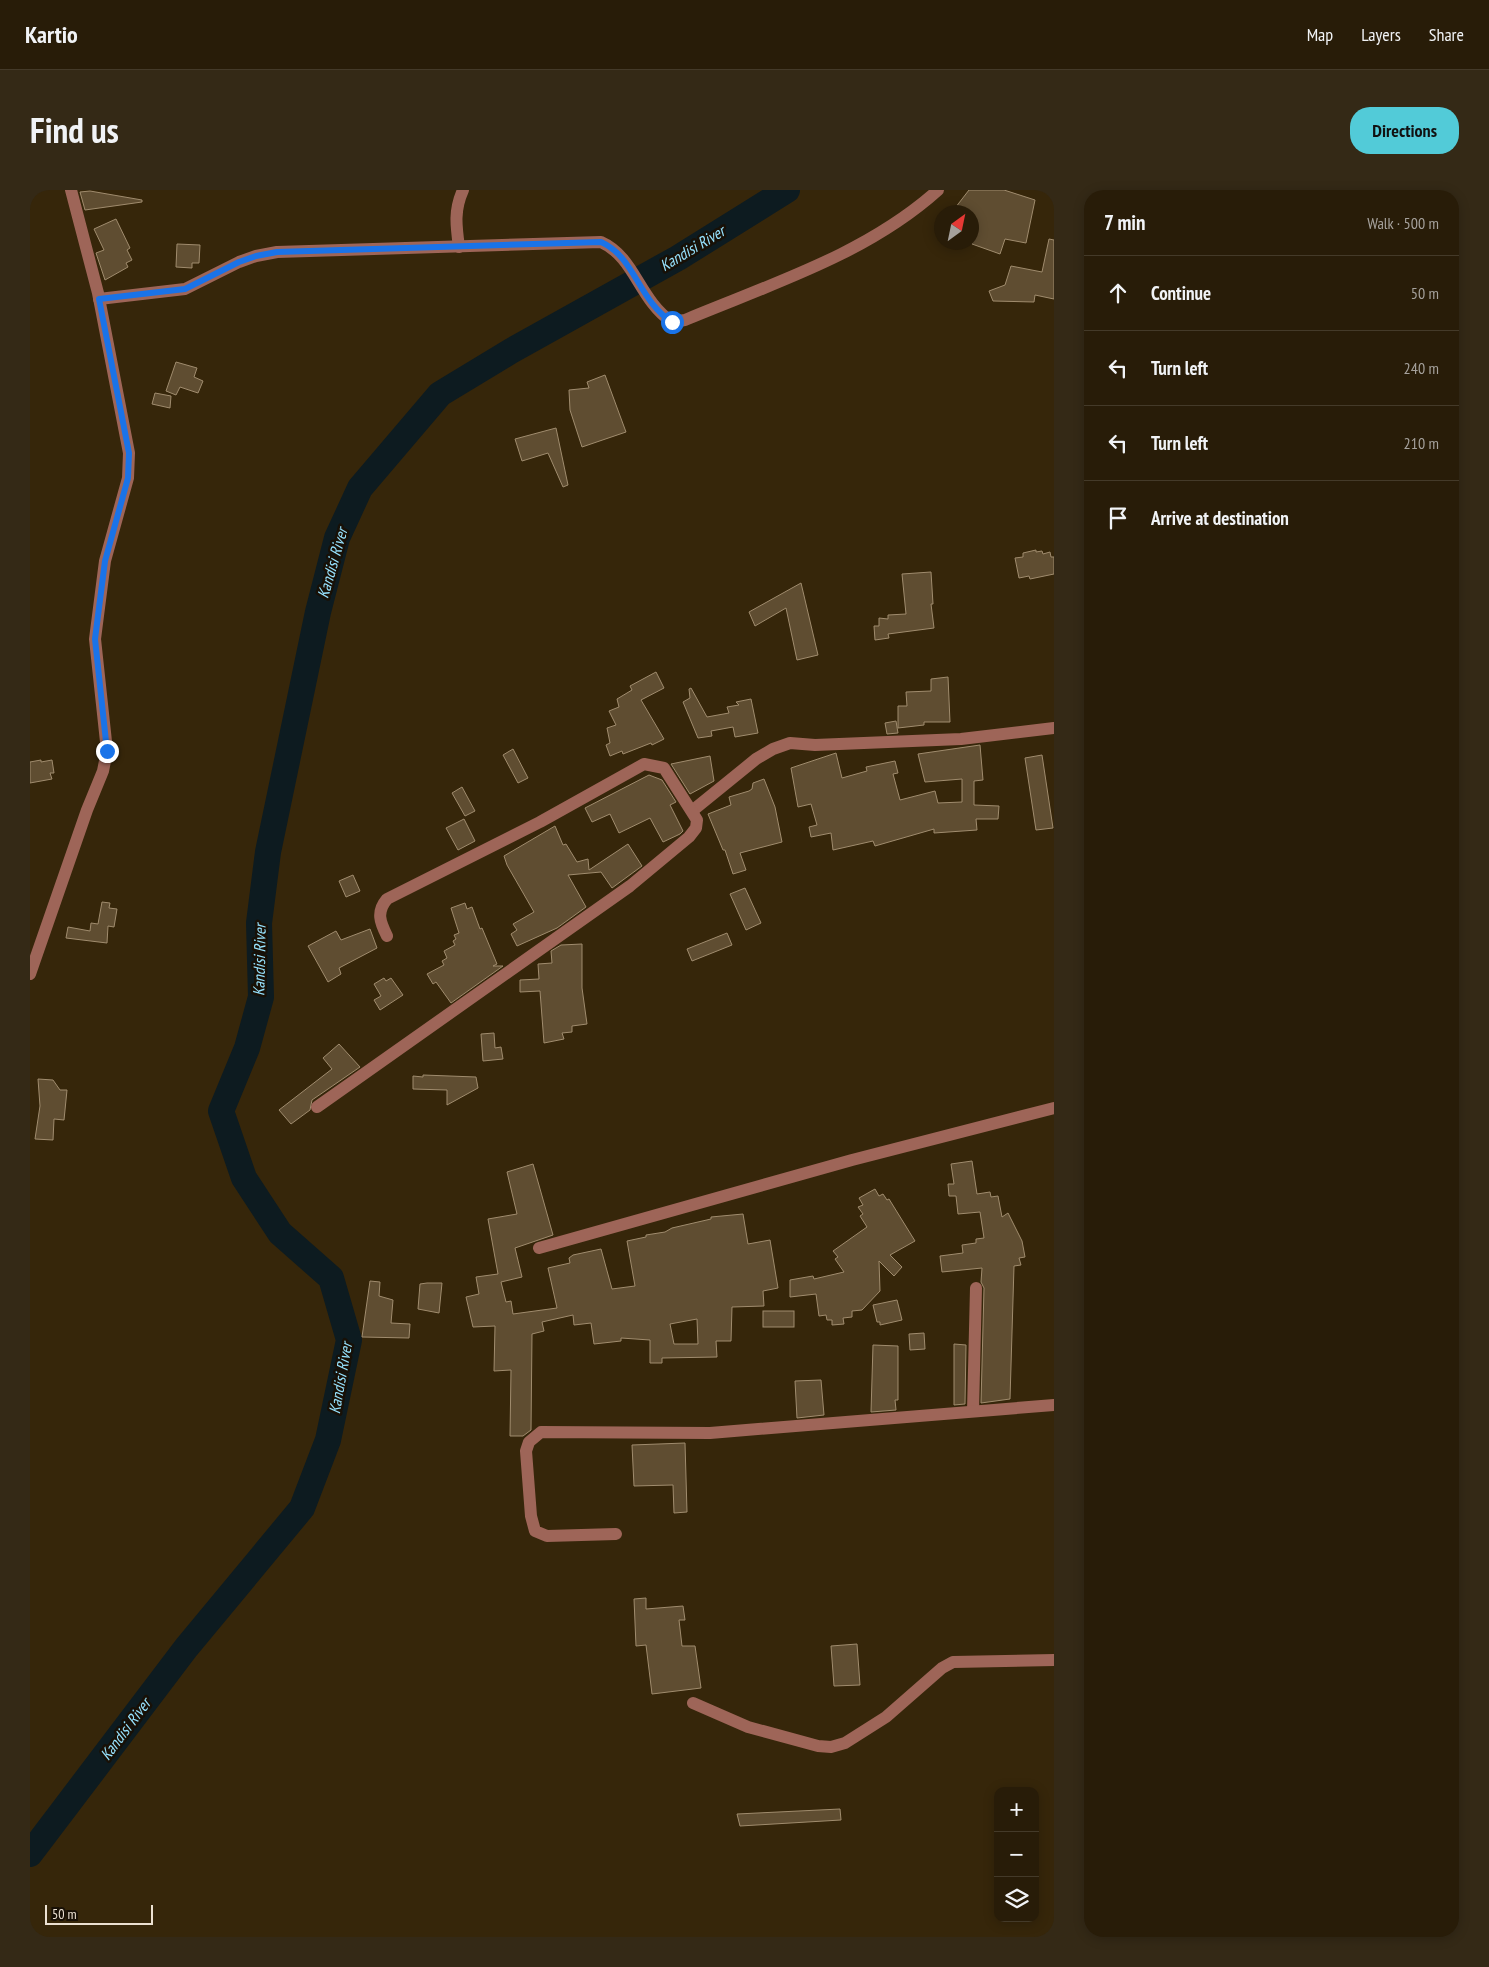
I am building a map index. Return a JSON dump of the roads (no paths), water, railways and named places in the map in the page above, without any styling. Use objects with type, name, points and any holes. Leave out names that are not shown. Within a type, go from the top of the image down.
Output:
[{"type":"street","points":[[30,974],[84,819],[103,771],[107,751],[95,639],[105,561],[128,478],[129,453],[99,299],[71,190]]},
{"type":"street","points":[[459,247],[455,217],[456,207],[463,190]]},
{"type":"street","points":[[99,299],[185,289],[239,262],[277,252],[601,242],[612,247],[621,255],[659,314],[672,322],[685,320],[841,255],[893,223],[938,190]]},
{"type":"street","points":[[692,811],[756,759],[773,749],[790,744],[815,746],[961,739],[1054,728]]},
{"type":"street","points":[[317,1107],[630,886],[689,837],[696,828],[697,820],[664,768],[644,764],[540,822],[387,899],[382,904],[379,916],[387,936]]},
{"type":"street","points":[[539,1248],[852,1160],[1054,1108]]},
{"type":"street","points":[[973,1411],[976,1288]]},
{"type":"street","points":[[616,1534],[547,1536],[535,1531],[531,1516],[526,1452],[530,1442],[541,1432],[710,1433],[1054,1405]]},
{"type":"street","points":[[693,1703],[748,1727],[818,1746],[831,1747],[845,1744],[886,1717],[937,1672],[953,1662],[1054,1660]]},
{"type":"waterway","name":"Kandisi River","points":[[30,1854],[186,1648],[302,1508],[328,1440],[349,1340],[331,1278],[280,1233],[244,1178],[221,1111],[247,1048],[261,997],[259,923],[268,852],[318,612],[337,538],[360,488],[440,394],[511,351],[678,258],[787,190]]}]
